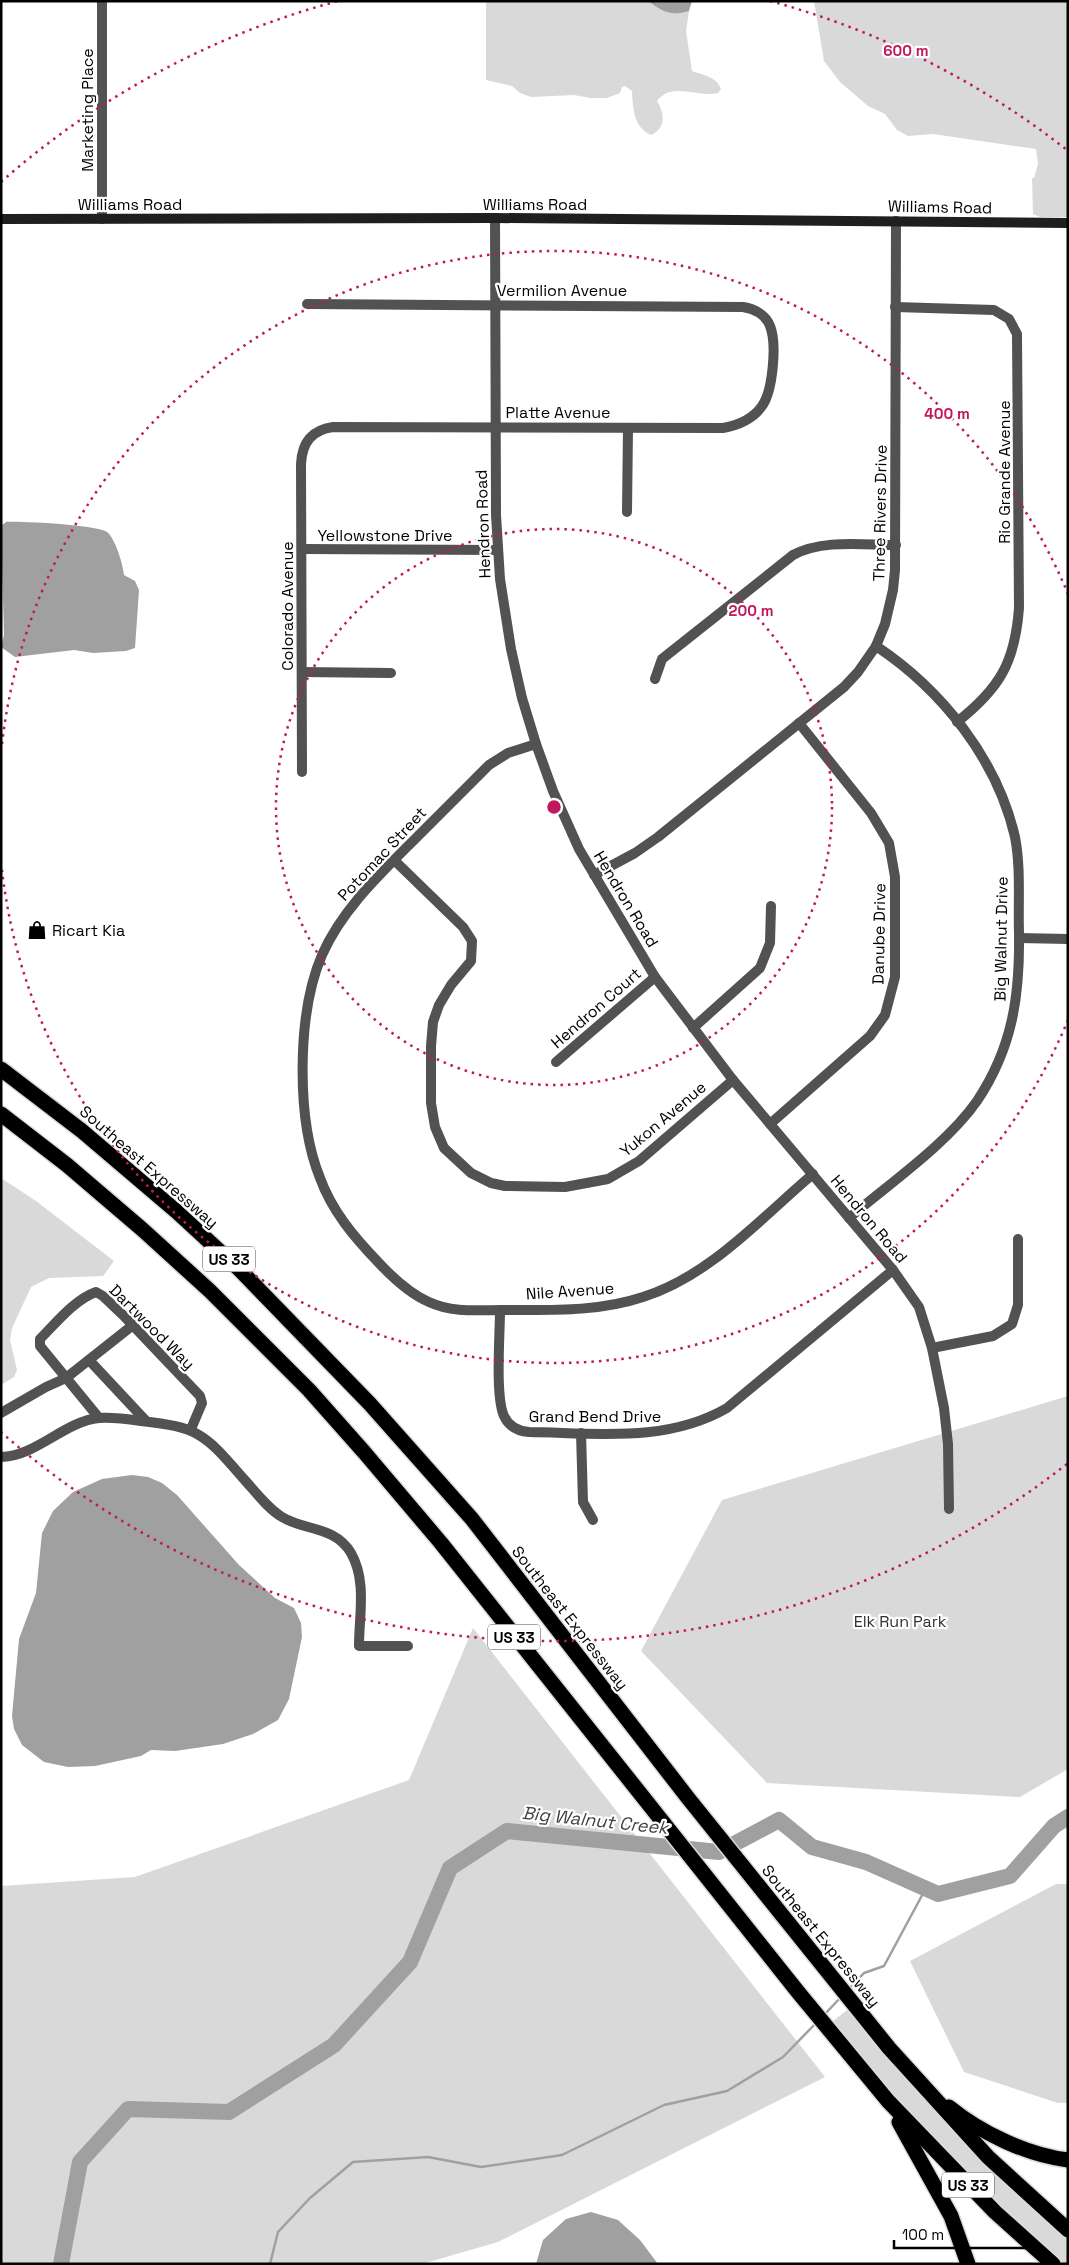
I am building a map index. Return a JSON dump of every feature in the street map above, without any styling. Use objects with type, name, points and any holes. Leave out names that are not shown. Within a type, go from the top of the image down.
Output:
[{"type":"highway","name":"Southeast Expressway","points":[[1,1069],[82,1131],[176,1211],[239,1269],[357,1390],[472,1519],[688,1798],[858,2011],[920,2083],[988,2157],[1068,2230]]},
{"type":"highway","name":"US 33","points":[[1,1114],[67,1165],[143,1230],[217,1297],[309,1390],[422,1521],[794,1987],[888,2101],[995,2212],[1053,2264]]},
{"type":"highway","points":[[920,2083],[953,2110],[1008,2142],[1035,2153],[1068,2160]]},
{"type":"highway","points":[[888,2101],[951,2216],[968,2264]]},
{"type":"main road","name":"Williams Road","points":[[1,219],[495,218],[1068,223]]},
{"type":"street","name":"Marketing Place","points":[[102,1],[102,219]]},
{"type":"street","name":"Hendron Road","points":[[495,218],[496,427],[500,579],[511,649],[522,698],[536,744],[553,791],[579,849],[656,977],[733,1080],[893,1270],[919,1307],[932,1348],[948,1444],[949,1509]]},
{"type":"street","name":"Three Rivers Drive","points":[[594,875],[658,838],[844,687],[858,672],[876,646],[885,624],[894,590],[896,545],[896,221]]},
{"type":"street","name":"Vermilion Avenue","points":[[307,304],[495,304],[750,308],[762,315],[771,327],[772,364]]},
{"type":"street","name":"Rio Grande Avenue","points":[[895,307],[994,310],[1009,319],[1017,334],[1019,608],[1016,634],[1012,655],[996,686],[980,704],[957,722]]},
{"type":"street","name":"Platte Avenue","points":[[307,441],[318,430],[333,427],[713,429],[740,424],[756,413],[766,399],[772,380],[772,364]]},
{"type":"street","points":[[627,512],[628,428]]},
{"type":"street","name":"Colorado Avenue","points":[[302,772],[302,458],[307,441]]},
{"type":"street","points":[[655,679],[662,660],[784,561],[798,553],[824,545],[896,545]]},
{"type":"street","name":"Yellowstone Drive","points":[[302,549],[498,550]]},
{"type":"street","name":"Big Walnut Drive","points":[[849,1218],[944,1138],[978,1100],[1001,1058],[1011,1026],[1017,992],[1019,938],[1018,875],[1015,838],[994,778],[975,746],[922,681],[906,666],[876,646]]},
{"type":"street","points":[[302,672],[392,674]]},
{"type":"street","name":"Danube Drive","points":[[770,1124],[870,1036],[885,1015],[895,977],[895,876],[889,843],[871,813],[799,723]]},
{"type":"street","name":"Potomac Street","points":[[367,1251],[354,1237],[335,1210],[320,1179],[312,1154],[304,1100],[304,1036],[312,985],[331,936],[354,902],[489,765],[508,753],[536,744]]},
{"type":"street","name":"Yukon Avenue","points":[[394,860],[463,926],[473,946],[471,961],[445,994],[432,1027],[432,1115],[444,1148],[470,1173],[491,1183],[505,1186],[565,1187],[595,1183],[628,1169],[733,1080]]},
{"type":"street","points":[[693,1028],[760,968],[770,943],[771,906]]},
{"type":"street","points":[[1019,938],[1068,939]]},
{"type":"street","name":"Hendron Court","points":[[556,1062],[656,977]]},
{"type":"street","name":"Nile Avenue","points":[[367,1251],[387,1271],[427,1302],[459,1309],[500,1310],[560,1310],[605,1306],[645,1297],[674,1285],[698,1271],[813,1174]]},
{"type":"street","points":[[932,1348],[993,1336],[1006,1330],[1012,1324],[1018,1305],[1018,1239]]},
{"type":"street","name":"Grand Bend Drive","points":[[500,1310],[500,1398],[502,1411],[508,1422],[523,1432],[669,1431],[692,1425],[717,1414],[750,1391],[893,1270]]},
{"type":"street","name":"Dartwood Way","points":[[99,1418],[43,1352],[40,1339],[89,1295],[96,1292],[103,1296],[133,1325],[200,1396],[202,1403],[191,1429]]},
{"type":"street","points":[[1,1413],[46,1387],[66,1378],[133,1325]]},
{"type":"street","points":[[89,1360],[146,1421]]},
{"type":"street","points":[[1,1457],[12,1456],[74,1426],[99,1418],[172,1424],[191,1429],[217,1448],[268,1505],[282,1517],[336,1537],[350,1551],[361,1579],[359,1646],[408,1646]]},
{"type":"street","points":[[581,1432],[583,1502],[593,1520]]},
{"type":"green space","points":[[486,1],[648,1],[667,12],[683,13],[689,11],[686,31],[692,71],[713,79],[721,89],[718,93],[710,94],[677,91],[663,95],[657,101],[662,111],[662,125],[651,135],[637,122],[632,91],[625,86],[622,87],[620,93],[607,98],[590,98],[574,95],[531,97],[520,93],[512,86],[486,80]]},
{"type":"green space","points":[[814,1],[1068,1],[1068,217],[1040,217],[1033,214],[1032,178],[1034,178],[1038,164],[1036,149],[933,134],[908,136],[897,130],[885,114],[868,106],[840,82],[824,61]]},
{"type":"green space","points":[[1,1178],[36,1201],[114,1261],[103,1276],[49,1278],[31,1287],[12,1328],[10,1340],[17,1370],[14,1377],[1,1385]]},
{"type":"green space","name":"Elk Run Park","points":[[1068,1396],[1068,1769],[1020,1797],[767,1783],[641,1651],[722,1500]]},
{"type":"green space","points":[[473,1628],[825,2077],[498,2242],[422,2264],[1,2264],[1,1886],[135,1877],[409,1780]]},
{"type":"green space","points":[[1056,1884],[1068,1884],[1068,2103],[1058,2103],[964,2072],[910,1961]]},
{"type":"green space","points":[[847,2010],[919,2094],[968,2144],[1068,2238],[1068,2264],[1064,2264],[1022,2228],[905,2111],[832,2022]]},
{"type":"shaded area","points":[[648,1],[692,1],[689,11],[672,13],[658,8]]},
{"type":"shaded area","points":[[6,522],[75,525],[107,532],[118,552],[124,575],[135,581],[139,590],[135,648],[126,651],[93,653],[74,650],[15,657],[1,647],[4,635],[1,526]]},
{"type":"shaded area","points":[[132,1475],[148,1477],[162,1483],[177,1495],[239,1565],[275,1598],[294,1608],[301,1623],[302,1637],[289,1699],[278,1720],[253,1734],[223,1744],[175,1751],[151,1750],[141,1756],[95,1766],[68,1767],[44,1762],[22,1745],[14,1729],[12,1716],[19,1639],[36,1593],[42,1533],[53,1511],[73,1492],[102,1479]]},
{"type":"shaded area","points":[[591,2212],[618,2220],[640,2240],[658,2264],[536,2264],[543,2240],[566,2219]]},
{"type":"waterway","name":"Big Walnut Creek","points":[[61,2264],[80,2162],[128,2109],[229,2112],[334,2045],[410,1962],[450,1868],[507,1831],[719,1852],[779,1820],[812,1847],[866,1862],[938,1894],[1010,1876],[1054,1826],[1068,1817]]},
{"type":"waterway","points":[[848,1990],[864,1973],[884,1966],[926,1888]]},
{"type":"waterway","points":[[824,2015],[841,1997]]},
{"type":"waterway","points":[[270,2264],[278,2232],[310,2198],[353,2162],[428,2157],[481,2167],[562,2155],[664,2105],[727,2091],[783,2057],[817,2022]]},
{"type":"place","name":"Ricart Kia","points":[[37,930]]}]
